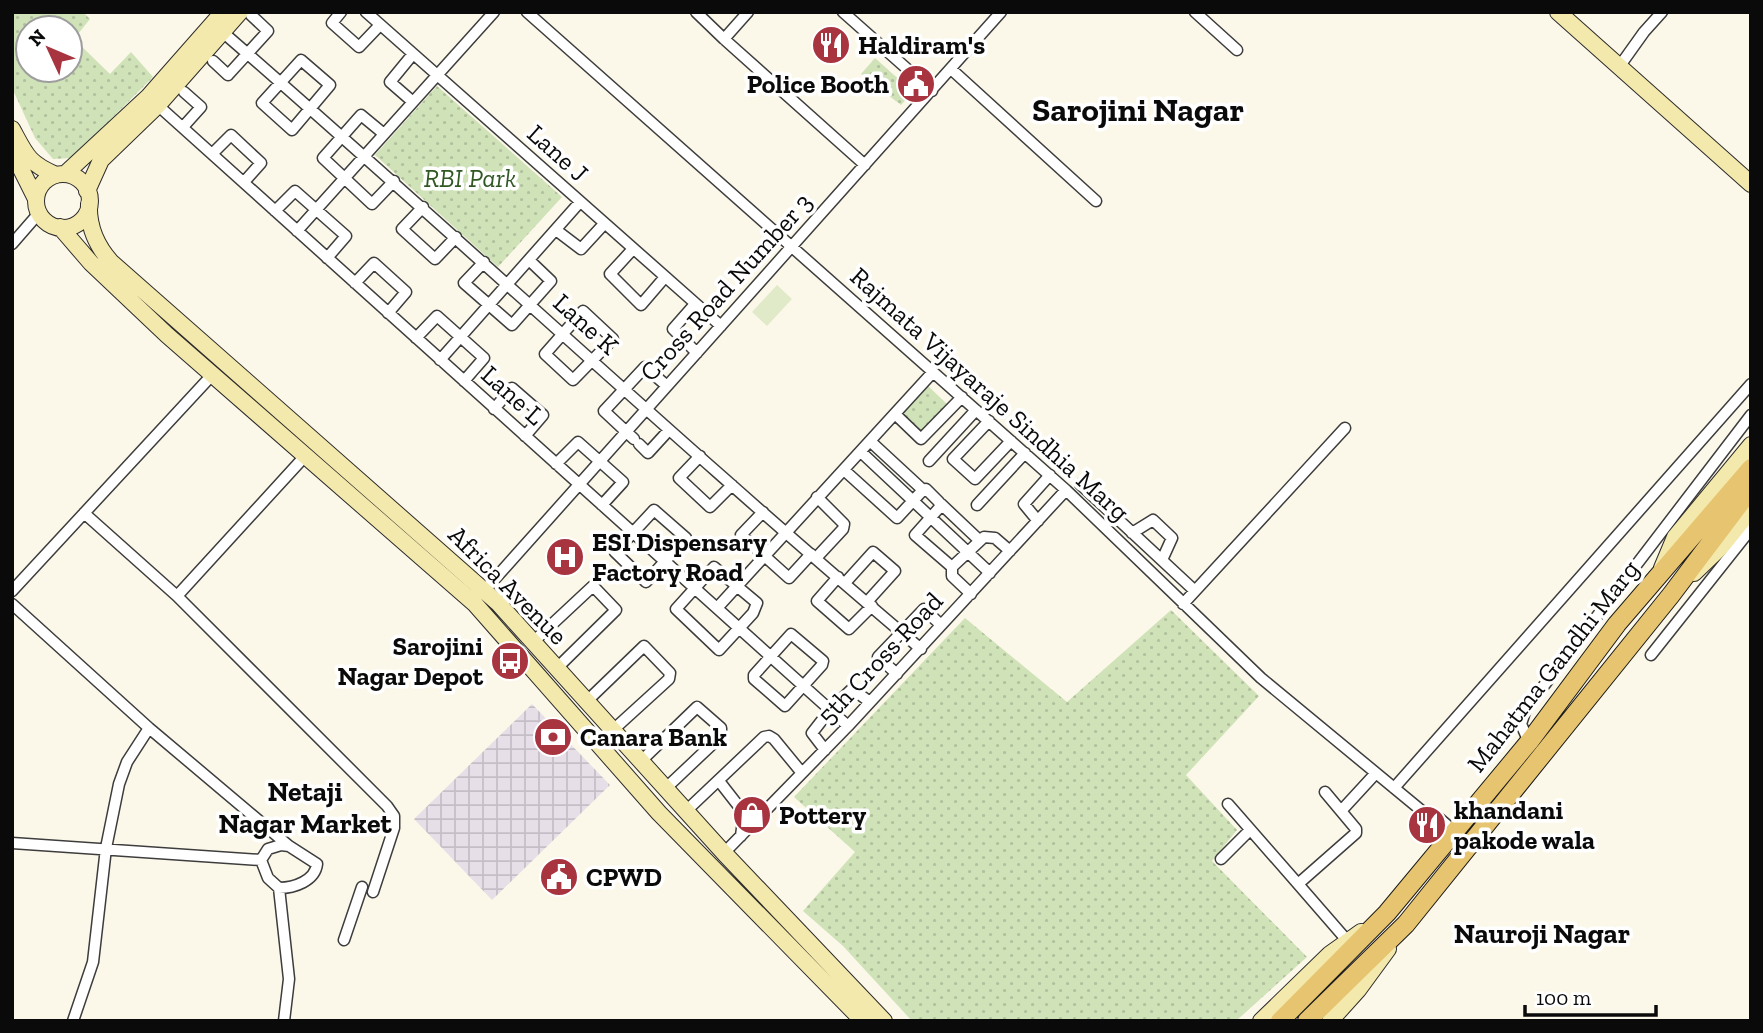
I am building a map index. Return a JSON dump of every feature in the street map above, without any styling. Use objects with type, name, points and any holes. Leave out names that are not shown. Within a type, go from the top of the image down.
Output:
[{"type":"main road","points":[[1558,12],[1751,184]]},
{"type":"main road","points":[[12,151],[44,220],[60,227],[75,224],[82,219],[101,160],[220,22],[245,14]]},
{"type":"main road","points":[[37,206],[42,184],[61,174],[153,101]]},
{"type":"main road","points":[[12,129],[27,157],[36,166],[78,179],[88,197]]},
{"type":"main road","name":"Africa Avenue","points":[[88,197],[92,230],[97,244],[111,262],[484,591],[724,853],[884,1021]]},
{"type":"main road","name":"Africa Avenue","points":[[60,227],[91,263],[213,374],[475,604],[659,813],[863,1021]]},
{"type":"main road","name":"Mahatma Gandhi Marg","points":[[1261,1021],[1330,954],[1350,944],[1387,914],[1530,742],[1617,624],[1657,580],[1675,537],[1751,445]]},
{"type":"main road","points":[[1709,530],[1751,468]]},
{"type":"main road","points":[[1657,580],[1751,489]]},
{"type":"main road","points":[[1671,595],[1720,548],[1751,510]]},
{"type":"main road","name":"Mahatma Gandhi Marg","points":[[1330,1021],[1358,990],[1406,924],[1482,847],[1671,595],[1709,530]]},
{"type":"main road","points":[[1307,1021],[1406,924]]},
{"type":"main road","points":[[1280,1021],[1325,978],[1350,944]]},
{"type":"street","points":[[341,12],[332,23],[359,47],[380,25]]},
{"type":"street","name":"Lane J","points":[[366,12],[721,326]]},
{"type":"street","points":[[297,231],[494,12]]},
{"type":"street","name":"Rajmata Vijayaraje Sindhia Marg","points":[[527,12],[1066,490],[1261,678],[1422,811],[1434,827],[1452,836]]},
{"type":"street","points":[[696,12],[865,165]]},
{"type":"street","points":[[724,39],[748,12]]},
{"type":"street","points":[[843,12],[932,91]]},
{"type":"street","name":"Cross Road Number 3","points":[[484,591],[600,461],[633,438],[646,410],[1001,12]]},
{"type":"street","points":[[1195,12],[1237,50]]},
{"type":"street","points":[[1619,67],[1662,12]]},
{"type":"street","points":[[213,61],[228,75],[268,31],[245,14]]},
{"type":"street","name":"Lane K","points":[[220,22],[248,54],[394,181],[646,410],[921,649]]},
{"type":"street","points":[[413,54],[390,82],[413,102]]},
{"type":"street","points":[[301,60],[330,85],[311,109],[292,130],[262,103],[301,60]]},
{"type":"street","points":[[951,69],[1096,201]]},
{"type":"street","points":[[183,127],[201,107],[184,92]]},
{"type":"street","name":"Lane L","points":[[153,101],[848,726]]},
{"type":"street","points":[[384,134],[361,115],[323,158],[372,204],[394,181]]},
{"type":"street","points":[[212,154],[231,135],[261,163],[244,182]]},
{"type":"street","points":[[275,211],[295,191],[346,236],[327,258]]},
{"type":"street","points":[[440,360],[580,202]]},
{"type":"street","points":[[12,244],[37,206]]},
{"type":"street","points":[[423,207],[402,229],[435,259],[456,237]]},
{"type":"street","points":[[556,230],[581,249],[604,223]]},
{"type":"street","points":[[633,249],[610,274],[641,305],[665,278]]},
{"type":"street","points":[[484,262],[464,283],[512,325],[551,281],[529,260]]},
{"type":"street","points":[[355,283],[374,263],[406,292],[388,313]]},
{"type":"street","points":[[695,304],[673,330],[697,353]]},
{"type":"street","points":[[583,311],[613,339],[573,380],[545,354],[562,333],[583,311]]},
{"type":"street","points":[[416,338],[437,316],[484,358],[464,381]]},
{"type":"street","points":[[667,386],[645,367],[604,411],[648,453],[669,430]]},
{"type":"street","points":[[717,608],[933,372]]},
{"type":"street","points":[[12,591],[213,374]]},
{"type":"street","points":[[1394,788],[1751,384]]},
{"type":"street","points":[[494,409],[512,388],[543,415],[525,436]]},
{"type":"street","points":[[895,414],[921,439],[962,397]]},
{"type":"street","points":[[929,461],[976,410]]},
{"type":"street","points":[[1530,742],[1521,724],[1526,709],[1751,415]]},
{"type":"street","points":[[989,421],[953,459],[975,479],[1011,441]]},
{"type":"street","points":[[1183,604],[1345,428]]},
{"type":"street","points":[[556,464],[578,442],[600,461],[623,482],[602,505]]},
{"type":"street","points":[[870,442],[923,490],[926,489],[979,540]]},
{"type":"street","points":[[861,452],[990,573]]},
{"type":"street","points":[[977,505],[1025,453]]},
{"type":"street","points":[[177,596],[306,455]]},
{"type":"street","points":[[699,456],[679,478],[710,507],[732,485]]},
{"type":"street","points":[[844,470],[952,567]]},
{"type":"street","points":[[1038,521],[1024,504],[1049,475]]},
{"type":"street","points":[[1080,484],[1195,591]]},
{"type":"street","points":[[897,518],[923,490]]},
{"type":"street","name":"5th Cross Road","points":[[724,853],[921,649],[1066,490]]},
{"type":"street","points":[[763,512],[741,535],[789,578],[843,529],[844,524],[817,497]]},
{"type":"street","points":[[915,535],[941,504]]},
{"type":"street","points":[[654,510],[686,538],[646,582],[615,552],[633,533],[654,510]]},
{"type":"street","points":[[84,513],[177,596],[394,816],[394,828],[344,940]]},
{"type":"street","points":[[1132,533],[1153,520],[1172,538],[1162,561]]},
{"type":"street","points":[[1651,655],[1751,529]]},
{"type":"street","points":[[971,594],[952,576],[952,567],[979,540],[992,536],[1010,551]]},
{"type":"street","points":[[873,552],[895,571],[869,604],[849,629],[817,601],[873,552]]},
{"type":"street","points":[[714,567],[737,586],[757,603],[753,613],[722,648],[717,649],[676,609],[714,567]]},
{"type":"street","points":[[533,642],[593,586],[598,590],[616,610],[557,668]]},
{"type":"street","points":[[12,604],[149,728],[289,846],[313,860],[317,869],[302,883],[279,888]]},
{"type":"street","points":[[897,674],[878,657],[924,609],[941,625]]},
{"type":"street","points":[[791,634],[823,661],[789,704],[782,705],[754,679],[754,675],[771,657],[791,634]]},
{"type":"street","points":[[587,701],[644,646],[670,673],[669,679],[613,730]]},
{"type":"street","points":[[825,750],[812,733],[813,728],[852,689],[870,702]]},
{"type":"street","points":[[641,761],[697,707],[721,728],[721,736],[666,789]]},
{"type":"street","points":[[73,1021],[93,962],[106,848],[122,772],[149,728]]},
{"type":"street","points":[[686,811],[764,737],[774,739],[802,773]]},
{"type":"street","points":[[1341,811],[1376,773]]},
{"type":"street","points":[[719,781],[744,813],[741,836]]},
{"type":"street","points":[[1298,884],[1355,835],[1356,829],[1325,792]]},
{"type":"street","points":[[1228,804],[1350,944]]},
{"type":"street","points":[[1221,859],[1250,830]]},
{"type":"street","points":[[12,842],[261,860]]},
{"type":"street","points":[[261,860],[268,849],[281,845],[289,846]]},
{"type":"street","points":[[261,860],[268,878],[279,888],[289,979],[284,1021]]},
{"type":"shaded area","name":"Sarojini Nagar Depot","points":[[532,704],[610,785],[492,900],[414,819]]},
{"type":"green space","points":[[12,12],[83,12],[90,19],[84,26],[84,14],[14,14],[14,84],[84,84],[84,49],[110,74],[131,52],[153,77],[72,158],[53,159],[35,138],[12,88]]},
{"type":"green space","points":[[875,58],[913,92],[901,105],[861,74]]},
{"type":"green space","name":"RBI Park","points":[[437,86],[562,197],[498,267],[375,155]]},
{"type":"green space","points":[[777,285],[792,299],[767,326],[752,312]]},
{"type":"green space","points":[[927,385],[947,404],[921,433],[900,414]]},
{"type":"green space","points":[[1171,610],[1259,696],[1186,775],[1237,830],[1212,861],[1307,957],[1236,1021],[912,1021],[843,946],[803,911],[855,852],[794,797],[965,618],[1067,702]]},
{"type":"place","name":"Haldiram's","points":[[831,45]]},
{"type":"place","name":"Police Booth","points":[[916,84]]},
{"type":"place","name":"ESI Dispensary Factory Road","points":[[565,557]]},
{"type":"place","name":"Sarojini Nagar Depot","points":[[510,661]]},
{"type":"place","name":"Canara Bank","points":[[553,737]]},
{"type":"place","name":"Pottery","points":[[752,815]]},
{"type":"place","name":"khandani pakode wala","points":[[1427,825]]},
{"type":"place","name":"CPWD","points":[[559,877]]},
{"type":"district","name":"Sarojini Nagar","points":[[1138,109]]},
{"type":"district","name":"Netaji Nagar Market","points":[[305,807]]},
{"type":"district","name":"Nauroji Nagar","points":[[1542,933]]}]
